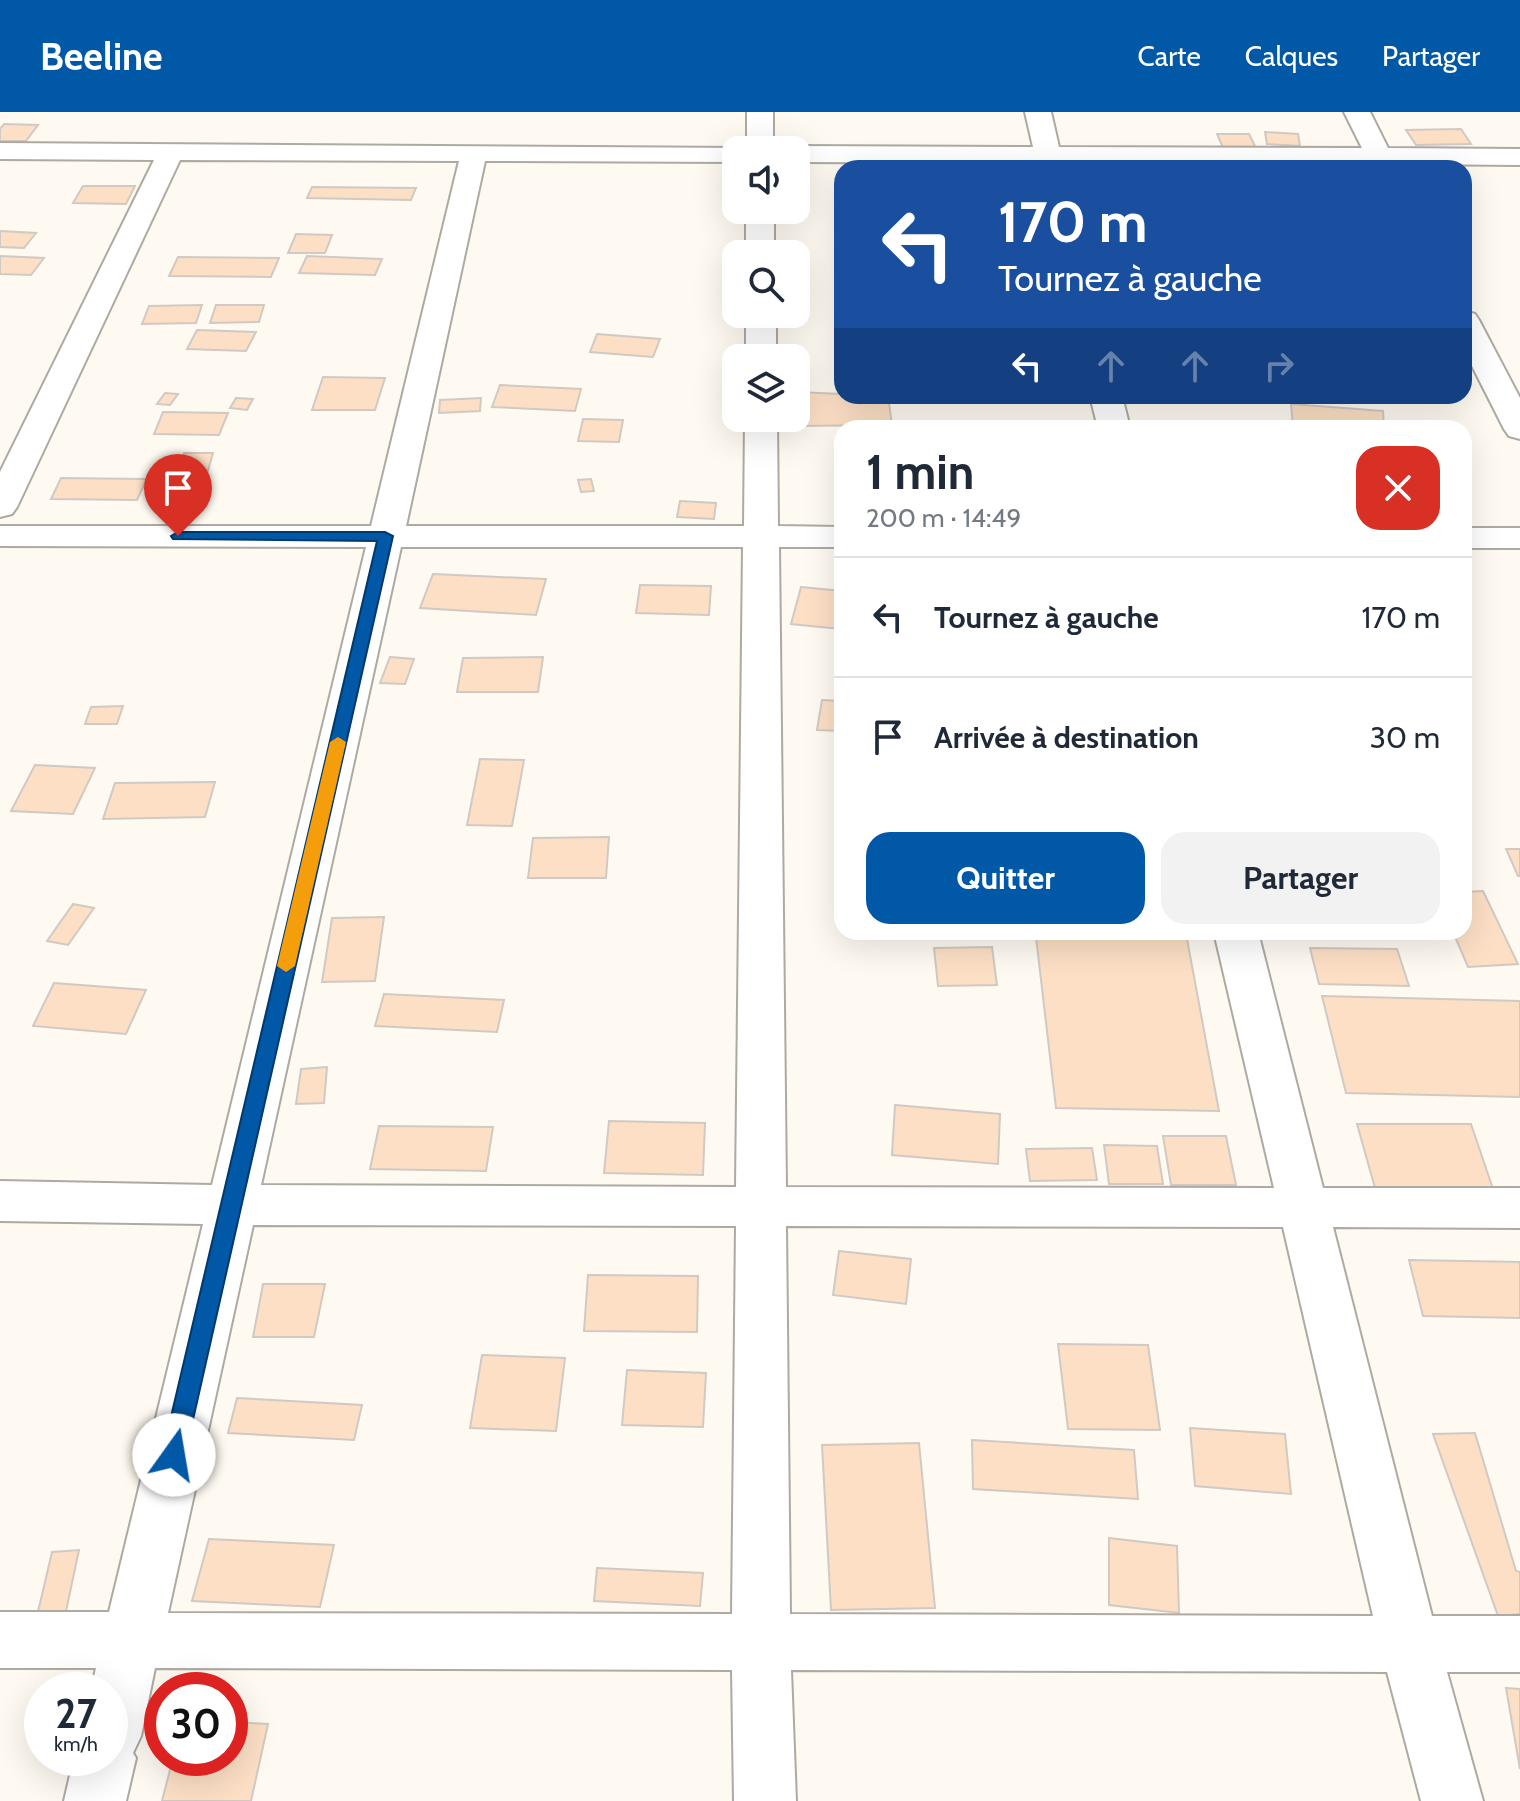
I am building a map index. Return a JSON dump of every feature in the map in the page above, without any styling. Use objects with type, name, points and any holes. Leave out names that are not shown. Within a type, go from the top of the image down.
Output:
[{"type":"street","points":[[760,112],[760,136]]},
{"type":"street","points":[[1038,112],[1050,160]]},
{"type":"street","points":[[1357,112],[1381,160]]},
{"type":"street","points":[[0,151],[722,154]]},
{"type":"street","points":[[0,507],[171,151]]},
{"type":"street","points":[[124,1672],[474,153]]},
{"type":"street","points":[[810,154],[986,160]]},
{"type":"street","points":[[1437,160],[1520,157]]},
{"type":"street","points":[[1472,336],[1520,429]]},
{"type":"street","points":[[761,432],[761,1642],[765,1801]]},
{"type":"street","points":[[0,536],[834,537]]},
{"type":"street","points":[[1472,538],[1520,538]]},
{"type":"street","points":[[1238,940],[1409,1643],[1452,1801]]},
{"type":"street","points":[[0,1201],[231,1205],[1520,1208]]},
{"type":"street","points":[[0,1640],[1520,1644]]},
{"type":"street","points":[[95,1801],[101,1776]]},
{"type":"building","points":[[4,124],[38,125],[26,141],[0,141],[0,129]]},
{"type":"building","points":[[1461,129],[1471,144],[1416,145],[1406,130]]},
{"type":"building","points":[[1265,132],[1298,134],[1300,146],[1267,144]]},
{"type":"building","points":[[1217,134],[1249,134],[1258,152],[1225,152]]},
{"type":"building","points":[[83,186],[135,186],[126,204],[73,203]]},
{"type":"building","points":[[312,187],[416,188],[411,200],[307,198]]},
{"type":"building","points":[[0,231],[36,233],[24,248],[0,247]]},
{"type":"building","points":[[296,234],[332,235],[325,253],[288,253]]},
{"type":"building","points":[[0,256],[44,258],[31,275],[0,274]]},
{"type":"building","points":[[307,256],[382,259],[375,275],[299,273]]},
{"type":"building","points":[[178,257],[279,258],[271,277],[169,276]]},
{"type":"building","points":[[202,305],[196,323],[142,324],[149,306]]},
{"type":"building","points":[[216,305],[264,305],[259,322],[210,323]]},
{"type":"building","points":[[197,330],[256,332],[246,351],[187,349]]},
{"type":"building","points":[[597,334],[660,339],[653,357],[590,352]]},
{"type":"building","points":[[323,377],[385,378],[375,410],[312,410]]},
{"type":"building","points":[[500,385],[581,389],[575,411],[492,407]]},
{"type":"building","points":[[165,393],[178,394],[170,405],[157,404]]},
{"type":"building","points":[[810,393],[834,394],[834,404],[889,404],[891,420],[834,420],[834,426],[810,426]]},
{"type":"building","points":[[236,398],[253,399],[247,410],[230,408]]},
{"type":"building","points":[[481,398],[480,411],[439,413],[440,400]]},
{"type":"building","points":[[1291,404],[1383,411],[1384,420],[1292,420]]},
{"type":"building","points":[[163,412],[228,413],[219,435],[154,434]]},
{"type":"building","points":[[583,419],[623,420],[619,442],[578,441]]},
{"type":"building","points":[[184,453],[213,453],[206,477],[176,478]]},
{"type":"building","points":[[61,478],[147,479],[137,500],[51,499]]},
{"type":"building","points":[[591,479],[594,491],[581,492],[578,480]]},
{"type":"building","points":[[182,493],[200,493],[196,506],[177,505]]},
{"type":"building","points":[[680,501],[716,503],[714,519],[677,517]]},
{"type":"building","points":[[433,574],[546,579],[536,615],[420,608]]},
{"type":"building","points":[[640,585],[711,586],[709,615],[636,613]]},
{"type":"building","points":[[801,587],[834,590],[834,628],[791,624]]},
{"type":"building","points":[[390,657],[414,659],[405,684],[380,683]]},
{"type":"building","points":[[543,657],[538,692],[457,692],[463,658]]},
{"type":"building","points":[[822,700],[834,701],[834,731],[817,730]]},
{"type":"building","points":[[123,706],[117,724],[85,724],[91,707]]},
{"type":"building","points":[[480,759],[524,760],[512,826],[467,825]]},
{"type":"building","points":[[35,765],[95,768],[73,814],[11,811]]},
{"type":"building","points":[[215,782],[205,817],[103,819],[115,783]]},
{"type":"building","points":[[609,837],[606,878],[528,878],[533,838]]},
{"type":"building","points":[[1506,849],[1520,849],[1520,876],[1518,876]]},
{"type":"building","points":[[1483,891],[1518,964],[1468,967],[1456,940],[1472,940],[1472,892]]},
{"type":"building","points":[[73,904],[94,908],[68,945],[47,941]]},
{"type":"building","points":[[384,917],[375,981],[322,982],[332,918]]},
{"type":"building","points":[[1036,940],[1187,940],[1219,1111],[1056,1108]]},
{"type":"building","points":[[992,947],[997,985],[938,986],[934,948]]},
{"type":"building","points":[[1310,948],[1397,949],[1409,986],[1319,984]]},
{"type":"building","points":[[54,983],[146,990],[126,1034],[33,1026]]},
{"type":"building","points":[[384,994],[504,1000],[497,1032],[375,1026]]},
{"type":"building","points":[[1322,996],[1520,1001],[1520,1097],[1346,1093]]},
{"type":"building","points":[[327,1067],[324,1103],[296,1104],[301,1069]]},
{"type":"building","points":[[895,1105],[1000,1114],[998,1164],[892,1155]]},
{"type":"building","points":[[609,1121],[705,1123],[703,1175],[604,1173]]},
{"type":"building","points":[[1357,1124],[1471,1124],[1493,1189],[1375,1188]]},
{"type":"building","points":[[379,1126],[493,1127],[486,1171],[370,1169]]},
{"type":"building","points":[[1163,1136],[1226,1136],[1236,1185],[1171,1185]]},
{"type":"building","points":[[1104,1145],[1157,1146],[1163,1184],[1109,1184]]},
{"type":"building","points":[[1092,1148],[1097,1180],[1030,1181],[1026,1149]]},
{"type":"building","points":[[839,1251],[911,1259],[906,1304],[833,1295]]},
{"type":"building","points":[[1409,1260],[1520,1262],[1520,1318],[1423,1316]]},
{"type":"building","points":[[588,1275],[698,1276],[697,1332],[584,1331]]},
{"type":"building","points":[[263,1284],[325,1284],[314,1337],[253,1337]]},
{"type":"building","points":[[1058,1344],[1148,1345],[1160,1430],[1068,1429]]},
{"type":"building","points":[[482,1355],[565,1358],[556,1431],[470,1428]]},
{"type":"building","points":[[627,1370],[706,1373],[703,1427],[622,1425]]},
{"type":"building","points":[[237,1398],[362,1405],[354,1440],[228,1433]]},
{"type":"building","points":[[1190,1428],[1285,1434],[1291,1494],[1195,1486]]},
{"type":"building","points":[[1475,1433],[1516,1571],[1520,1572],[1520,1614],[1498,1616],[1433,1434]]},
{"type":"building","points":[[972,1440],[1134,1450],[1138,1499],[973,1489]]},
{"type":"building","points":[[919,1443],[935,1608],[831,1610],[822,1445]]},
{"type":"building","points":[[1109,1538],[1177,1546],[1179,1613],[1109,1605]]},
{"type":"building","points":[[209,1539],[334,1545],[320,1607],[192,1601]]},
{"type":"building","points":[[79,1550],[65,1616],[37,1616],[52,1552]]},
{"type":"building","points":[[597,1568],[703,1573],[700,1606],[594,1601]]},
{"type":"building","points":[[1506,1688],[1520,1689],[1520,1769]]},
{"type":"building","points":[[248,1723],[268,1724],[251,1801],[162,1801],[168,1776],[248,1776]]},
{"type":"slow traffic","points":[[286,966],[338,742]]},
{"type":"route","points":[[174,1455],[385,536],[178,536]]}]
